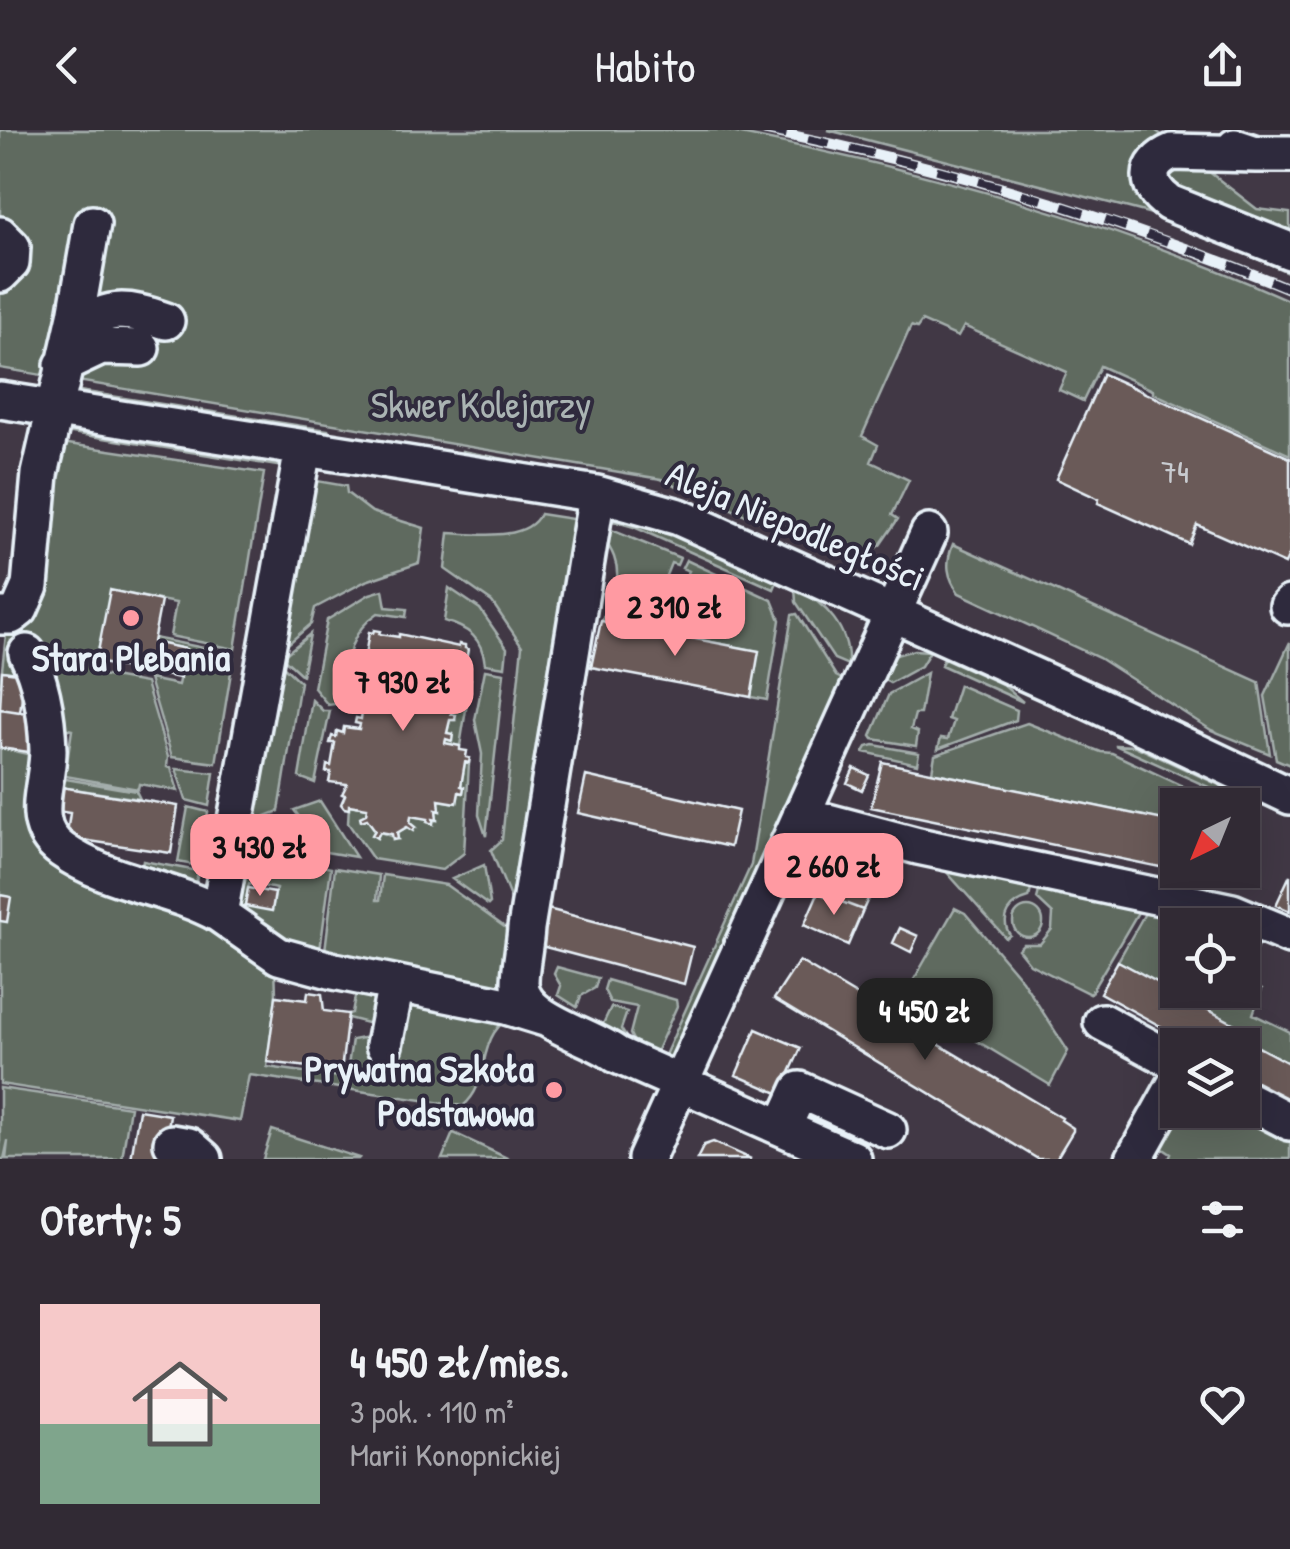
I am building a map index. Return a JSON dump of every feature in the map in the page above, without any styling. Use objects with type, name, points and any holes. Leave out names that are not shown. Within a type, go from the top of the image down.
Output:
[{"type":"street","points":[[1182,130],[1273,154]]},
{"type":"street","points":[[1273,154],[1172,152],[1160,157],[1150,168],[1150,182],[1169,203],[1290,251]]},
{"type":"street","points":[[0,616],[11,616],[20,609],[30,586],[40,474],[92,224]]},
{"type":"street","points":[[0,234],[12,247],[11,263],[0,274]]},
{"type":"street","points":[[68,350],[98,314],[132,311],[166,322]]},
{"type":"street","points":[[68,350],[140,348]]},
{"type":"street","name":"Aleja Niepodległości","points":[[0,400],[597,494],[679,517],[1290,796]]},
{"type":"street","points":[[219,914],[302,449]]},
{"type":"street","points":[[546,1018],[526,1002],[520,982],[597,494]]},
{"type":"street","points":[[646,1159],[928,533]]},
{"type":"street","points":[[27,653],[38,675],[48,749],[41,819],[46,835],[63,851],[136,883],[193,899],[279,956],[546,1018],[603,1044],[617,1056],[853,1159]]},
{"type":"street","points":[[801,815],[918,846],[1232,912],[1290,936]]},
{"type":"street","points":[[384,1045],[396,984]]},
{"type":"street","points":[[1102,1022],[1160,1053]]},
{"type":"street","points":[[783,1127],[800,1090],[888,1130]]},
{"type":"street","points":[[1260,1106],[1290,1122]]},
{"type":"street","points":[[1134,1159],[1160,1112]]},
{"type":"green space","name":"Skwer Kolejarzy","points":[[0,130],[721,130],[939,179],[1152,245],[1290,301],[1290,455],[1100,366],[1083,401],[1059,390],[1067,372],[964,326],[958,337],[922,321],[917,328],[911,326],[862,436],[878,445],[871,462],[909,480],[892,515],[898,519],[880,545],[866,554],[842,556],[661,479],[0,368]]},
{"type":"green space","points":[[828,130],[1155,130],[1257,209],[1290,213],[1290,273],[1152,214]]},
{"type":"green space","points":[[67,389],[328,430],[328,436],[67,395]]},
{"type":"green space","points":[[54,424],[290,461],[290,468],[53,430]]},
{"type":"green space","points":[[55,442],[264,473],[235,649],[170,636],[176,603],[111,591],[96,662],[90,660],[89,665],[101,675],[146,683],[168,757],[167,767],[171,768],[178,791],[139,784],[138,789],[66,776],[57,781],[51,767],[66,769],[72,730],[50,725],[30,644],[11,641],[21,674],[3,671],[0,687],[7,626]]},
{"type":"green space","points":[[462,451],[637,484],[461,457]]},
{"type":"green space","points":[[311,480],[346,486],[347,493],[372,512],[424,528],[419,563],[366,581],[315,608],[311,624],[281,650]]},
{"type":"green space","points":[[540,514],[579,520],[519,920],[491,850],[502,840],[522,646],[492,602],[445,569],[449,533],[512,533],[533,523]]},
{"type":"green space","points":[[617,516],[664,531],[777,582],[774,589],[634,527],[609,520]]},
{"type":"green space","points":[[604,527],[680,558],[677,565],[671,563],[665,578],[683,585],[689,571],[682,568],[686,560],[772,600],[780,620],[767,700],[751,697],[758,651],[601,621],[617,582]]},
{"type":"green space","points":[[953,544],[1259,682],[1270,754],[1211,730],[1099,658],[959,593],[948,570]]},
{"type":"green space","points":[[449,588],[480,609],[507,648],[505,667],[485,664],[473,635],[444,621]]},
{"type":"green space","points":[[795,588],[817,601],[834,619],[845,640],[848,665],[834,659],[796,602]]},
{"type":"green space","points":[[383,590],[386,607],[407,609],[406,617],[378,613],[359,631],[347,664],[343,703],[328,705],[314,688],[327,620]]},
{"type":"green space","points":[[797,614],[836,676],[846,681],[675,1060],[661,1064],[751,865],[792,615]]},
{"type":"green space","points":[[310,634],[302,675],[282,657]]},
{"type":"green space","points":[[154,638],[234,654],[216,763],[172,757],[149,679],[178,685],[185,649],[153,642]]},
{"type":"green space","points":[[1290,642],[1290,765],[1276,759],[1265,696]]},
{"type":"green space","points":[[930,651],[921,666],[890,683],[879,677],[896,655]]},
{"type":"green space","points":[[944,658],[1002,684],[1023,702],[941,665]]},
{"type":"green space","points":[[279,662],[300,682],[279,811],[253,821]]},
{"type":"green space","points":[[485,670],[504,673],[486,836],[479,815],[482,754],[475,720]]},
{"type":"green space","points":[[927,673],[920,714],[915,714],[911,729],[918,732],[916,746],[873,739],[889,694]]},
{"type":"green space","points":[[461,678],[471,679],[460,746],[445,743],[446,739],[451,740],[447,733],[450,720],[455,720],[451,714]]},
{"type":"green space","points":[[959,685],[1017,710],[1016,720],[938,749],[941,738],[948,739],[954,721],[948,719]]},
{"type":"green space","points":[[312,700],[323,711],[330,711],[315,783],[299,777]]},
{"type":"green space","points":[[1027,723],[1112,753],[1187,788],[1160,788],[1160,819],[932,772],[935,755]]},
{"type":"green space","points":[[874,745],[919,753],[917,764],[864,752]]},
{"type":"green space","points":[[1115,745],[1135,746],[1226,788],[1211,788]]},
{"type":"green space","points":[[0,748],[41,757],[36,822],[275,963],[276,996],[267,1067],[340,1077],[341,1071],[347,1072],[352,1040],[368,1037],[401,997],[506,1012],[489,1042],[471,1098],[463,1106],[249,1075],[240,1121],[0,1084]]},
{"type":"green space","points":[[465,762],[469,763],[464,853],[442,870],[373,859],[348,823],[349,805],[367,808],[361,821],[367,819],[377,838],[380,832],[398,839],[397,833],[415,827],[410,823],[411,816],[432,823],[437,819],[436,810],[440,810],[439,800],[457,803],[464,787],[461,786]]},
{"type":"green space","points":[[176,769],[214,773],[209,806],[186,800]]},
{"type":"green space","points":[[66,779],[136,791],[140,799],[61,787]]},
{"type":"green space","points":[[320,801],[356,857],[326,852],[294,810]]},
{"type":"green space","points":[[188,807],[208,812],[199,866],[178,862]]},
{"type":"green space","points":[[275,817],[278,821],[258,886],[249,884],[245,905],[272,910],[276,889],[263,886],[282,820],[285,821],[317,865],[331,868],[319,958],[237,914],[252,827]]},
{"type":"green space","points":[[935,859],[1033,880],[1029,898],[1012,907],[1006,917],[1010,935],[1006,938]]},
{"type":"green space","points":[[143,861],[198,871],[194,893],[140,878]]},
{"type":"green space","points":[[484,865],[490,903],[488,905],[452,879]]},
{"type":"green space","points":[[335,868],[379,875],[377,900],[383,875],[446,885],[506,928],[517,930],[507,1001],[324,959]]},
{"type":"green space","points":[[1042,880],[1147,897],[1090,994],[1030,964],[1018,949],[1023,944],[1040,944],[1052,929],[1053,914],[1037,899]]},
{"type":"green space","points":[[1153,899],[1162,908],[1160,984],[1118,961]]},
{"type":"green space","points":[[1028,907],[1042,916],[1043,922],[1034,936],[1028,937],[1014,928],[1013,922],[1022,908]]},
{"type":"green space","points":[[955,908],[965,913],[1022,980],[1068,1051],[1050,1085],[904,997]]},
{"type":"green space","points":[[557,967],[598,978],[595,988],[581,996],[577,1007],[558,995],[561,986],[554,974]]},
{"type":"green space","points":[[607,980],[676,1000],[677,1006],[652,1061],[641,1056],[630,1034],[637,1007],[610,1002],[604,990]]},
{"type":"green space","points":[[357,986],[381,987],[371,1024],[348,1018]]},
{"type":"green space","points":[[611,1007],[627,1012],[621,1029],[636,1053],[588,1031],[592,1020],[603,1024]]},
{"type":"green space","points":[[1205,1008],[1255,1008],[1253,1014],[1290,1032],[1290,1064],[1260,1048],[1260,1028],[1242,1028]]},
{"type":"green space","points":[[0,1088],[130,1107],[122,1159],[6,1159],[8,1141],[4,1159],[0,1159]]},
{"type":"green space","points":[[1260,1121],[1290,1137],[1290,1159],[1169,1159],[1171,1154],[1153,1142],[1164,1128],[1260,1128]]},
{"type":"green space","points":[[272,1130],[359,1158],[263,1159]]},
{"type":"green space","points":[[454,1133],[509,1159],[442,1159]]},
{"type":"building","points":[[1103,374],[1290,458],[1290,553],[1285,564],[1197,525],[1189,544],[1098,503],[1099,499],[1056,479]]},
{"type":"building","name":"Stara Plebania","points":[[110,590],[161,601],[153,642],[186,649],[180,678],[96,662]]},
{"type":"building","points":[[601,621],[759,651],[751,697],[591,667]]},
{"type":"building","points":[[369,632],[379,634],[465,645],[468,649],[463,678],[458,680],[455,694],[459,695],[453,701],[451,714],[456,715],[455,720],[450,720],[447,733],[453,734],[452,741],[446,739],[445,743],[460,746],[470,758],[469,763],[465,762],[463,793],[459,792],[457,803],[439,800],[440,811],[436,810],[437,820],[433,819],[433,824],[411,816],[413,831],[407,827],[393,840],[392,834],[380,832],[377,838],[372,835],[375,830],[367,819],[361,821],[360,817],[367,808],[344,808],[342,794],[347,784],[329,782],[331,772],[326,772],[335,743],[330,743],[332,736],[336,737],[337,731],[343,733],[344,727],[359,729],[360,724],[355,723],[356,718],[361,719],[363,704],[359,704],[360,699],[364,700],[366,686],[362,685],[363,679],[367,680],[370,667],[364,662]]},
{"type":"building","points":[[2,671],[25,674],[20,712],[0,709]]},
{"type":"building","points":[[0,709],[34,714],[29,752],[0,748]]},
{"type":"building","points":[[882,762],[1160,819],[1160,867],[871,807]]},
{"type":"building","points":[[854,768],[869,775],[862,790],[847,783]]},
{"type":"building","points":[[586,776],[738,811],[730,847],[578,813]]},
{"type":"building","points":[[61,787],[178,806],[171,853],[62,837],[67,833],[70,813],[57,811]]},
{"type":"building","points":[[833,861],[876,881],[863,910],[818,893]]},
{"type":"building","points":[[1290,875],[1290,911],[1276,905]]},
{"type":"building","points":[[248,888],[275,893],[272,911],[245,906]]},
{"type":"building","points":[[818,893],[863,910],[848,945],[804,925]]},
{"type":"building","points":[[0,895],[11,897],[7,922],[0,921]]},
{"type":"building","points":[[544,908],[693,947],[684,984],[534,944]]},
{"type":"building","points":[[900,928],[918,936],[911,952],[893,943]]},
{"type":"building","points":[[799,961],[1062,1118],[1073,1131],[1056,1159],[1038,1159],[774,999]]},
{"type":"building","points":[[1118,961],[1160,984],[1160,1008],[1205,1008],[1242,1028],[1164,1028],[1100,993]]},
{"type":"building","points":[[308,992],[322,994],[324,1011],[348,1014],[341,1071],[267,1062],[276,996],[307,1000]]},
{"type":"building","points":[[756,1029],[801,1048],[780,1094],[736,1075]]},
{"type":"building","points":[[1260,1048],[1290,1064],[1290,1107],[1260,1091]]},
{"type":"building","points":[[139,1110],[170,1115],[163,1159],[131,1159]]},
{"type":"building","points":[[713,1142],[751,1159],[697,1159],[704,1145]]},
{"type":"railway","points":[[765,130],[899,160],[1032,197],[1162,240],[1290,289]]},
{"type":"place","name":"Stara Plebania","points":[[131,618]]},
{"type":"place","name":"Prywatna Szkoła Podstawowa","points":[[554,1090]]}]
